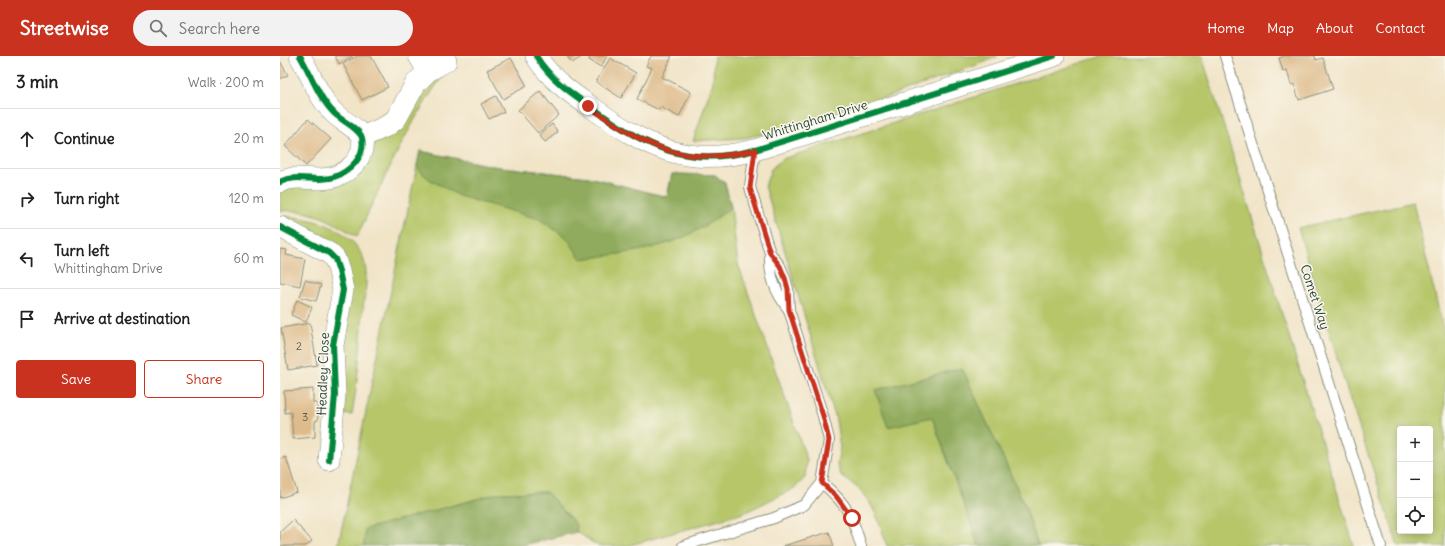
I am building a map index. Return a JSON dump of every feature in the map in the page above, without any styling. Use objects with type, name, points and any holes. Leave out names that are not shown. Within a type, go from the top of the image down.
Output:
[{"type":"street","points":[[300,56],[333,113],[362,137]]},
{"type":"street","name":"Whittingham Drive","points":[[536,56],[552,78],[615,124],[651,144],[671,152],[704,157],[727,157],[755,150],[1054,56]]},
{"type":"street","points":[[362,137],[387,126],[396,119],[416,83],[423,64],[446,60]]},
{"type":"street","points":[[280,182],[287,179],[329,179],[352,169],[361,149],[362,137]]},
{"type":"street","name":"Headley Close","points":[[280,227],[329,253],[335,259],[342,283],[342,296],[334,330],[333,345],[335,395],[329,460]]},
{"type":"lane","name":"Comet Way","points":[[1225,56],[1381,546]]},
{"type":"lane","points":[[684,546],[774,518],[804,505],[822,483],[829,440],[823,416],[789,310],[788,289],[780,266],[770,253],[750,188],[755,150]]},
{"type":"lane","points":[[822,483],[836,496],[852,518],[861,546]]},
{"type":"green space","points":[[714,56],[998,56],[813,124],[744,138],[693,141],[713,82]]},
{"type":"green space","points":[[1102,56],[1202,56],[1354,546],[1038,546],[1025,506],[962,368],[932,417],[979,546],[887,546],[872,506],[859,490],[841,476],[837,465],[840,447],[836,420],[765,186],[771,169],[782,159]]},
{"type":"green space","points":[[447,70],[433,89],[409,130],[387,172],[357,237],[338,225],[321,217],[302,212],[280,211],[280,192],[367,150],[423,86]]},
{"type":"green space","points":[[420,151],[492,166],[588,177],[667,197],[672,174],[715,175],[725,183],[731,207],[738,264],[807,460],[805,478],[793,489],[744,513],[627,546],[598,546],[577,532],[575,523],[546,492],[499,493],[366,529],[364,546],[338,546]]},
{"type":"green space","points":[[420,151],[492,166],[588,177],[667,197],[672,174],[715,175],[725,183],[731,207],[713,221],[678,239],[642,250],[581,259],[567,238],[539,219],[459,196],[429,179],[420,171],[417,165]]},
{"type":"green space","points":[[1413,202],[1445,337],[1445,546],[1398,546],[1343,378],[1298,228]]},
{"type":"green space","points":[[280,217],[317,222],[339,231],[349,238],[357,247],[363,258],[366,270],[366,284],[359,362],[352,415],[342,414],[342,349],[349,284]]},
{"type":"green space","points":[[962,368],[1025,506],[1038,546],[979,546],[932,417],[888,427],[875,390]]},
{"type":"green space","points":[[546,492],[575,523],[577,532],[519,546],[364,546],[365,529],[499,493]]},
{"type":"building","points":[[335,56],[353,56],[339,64]]},
{"type":"building","points":[[357,56],[371,56],[388,87],[362,100],[343,64]]},
{"type":"building","points":[[567,56],[583,56],[572,63]]},
{"type":"building","points":[[591,56],[607,56],[601,67],[589,60]]},
{"type":"building","points":[[651,56],[672,56],[662,77],[691,92],[679,117],[660,107],[659,110],[637,99],[652,68],[646,66]]},
{"type":"building","points":[[1284,56],[1315,56],[1316,60],[1323,58],[1333,89],[1299,100],[1294,84],[1291,85],[1287,70],[1283,71],[1279,58]]},
{"type":"building","points":[[511,58],[527,86],[503,99],[487,70]]},
{"type":"building","points":[[610,58],[636,73],[621,98],[596,82]]},
{"type":"building","points":[[280,61],[288,75],[280,79]]},
{"type":"building","points":[[540,91],[559,115],[538,133],[518,110]]},
{"type":"building","points":[[496,96],[504,112],[489,119],[481,104]]},
{"type":"building","points":[[308,119],[331,139],[306,166],[285,146]]},
{"type":"building","points":[[552,124],[558,132],[545,142],[539,135]]},
{"type":"building","points":[[280,249],[287,250],[286,255],[305,259],[300,286],[280,282]]},
{"type":"building","points":[[305,280],[321,285],[316,301],[300,297]]},
{"type":"building","points":[[297,300],[312,307],[306,322],[291,315]]},
{"type":"building","points":[[310,323],[317,365],[288,370],[281,328]]},
{"type":"building","points":[[313,389],[313,403],[317,403],[318,420],[315,421],[315,437],[293,439],[291,412],[285,413],[284,391]]},
{"type":"building","points":[[286,457],[297,492],[280,498],[280,459]]},
{"type":"building","points":[[293,520],[312,541],[306,546],[280,546],[280,532]]},
{"type":"building","points":[[829,532],[834,546],[783,546]]},
{"type":"cycle path","points":[[280,182],[293,178],[327,179],[340,175],[355,163],[359,157],[363,145],[361,135],[358,131],[338,117],[324,101],[300,56]]},
{"type":"cycle path","points":[[536,56],[548,72],[562,86],[614,123],[651,144],[669,151],[708,157],[731,155],[755,150],[1054,56]]},
{"type":"cycle path","points":[[280,227],[329,253],[335,259],[343,290],[333,345],[335,395],[329,460]]},
{"type":"route","points":[[588,106],[630,134],[671,152],[690,156],[727,157],[755,150],[750,188],[770,253],[780,266],[785,278],[789,294],[789,310],[823,416],[829,440],[826,466],[822,483],[836,496],[852,518]]}]
